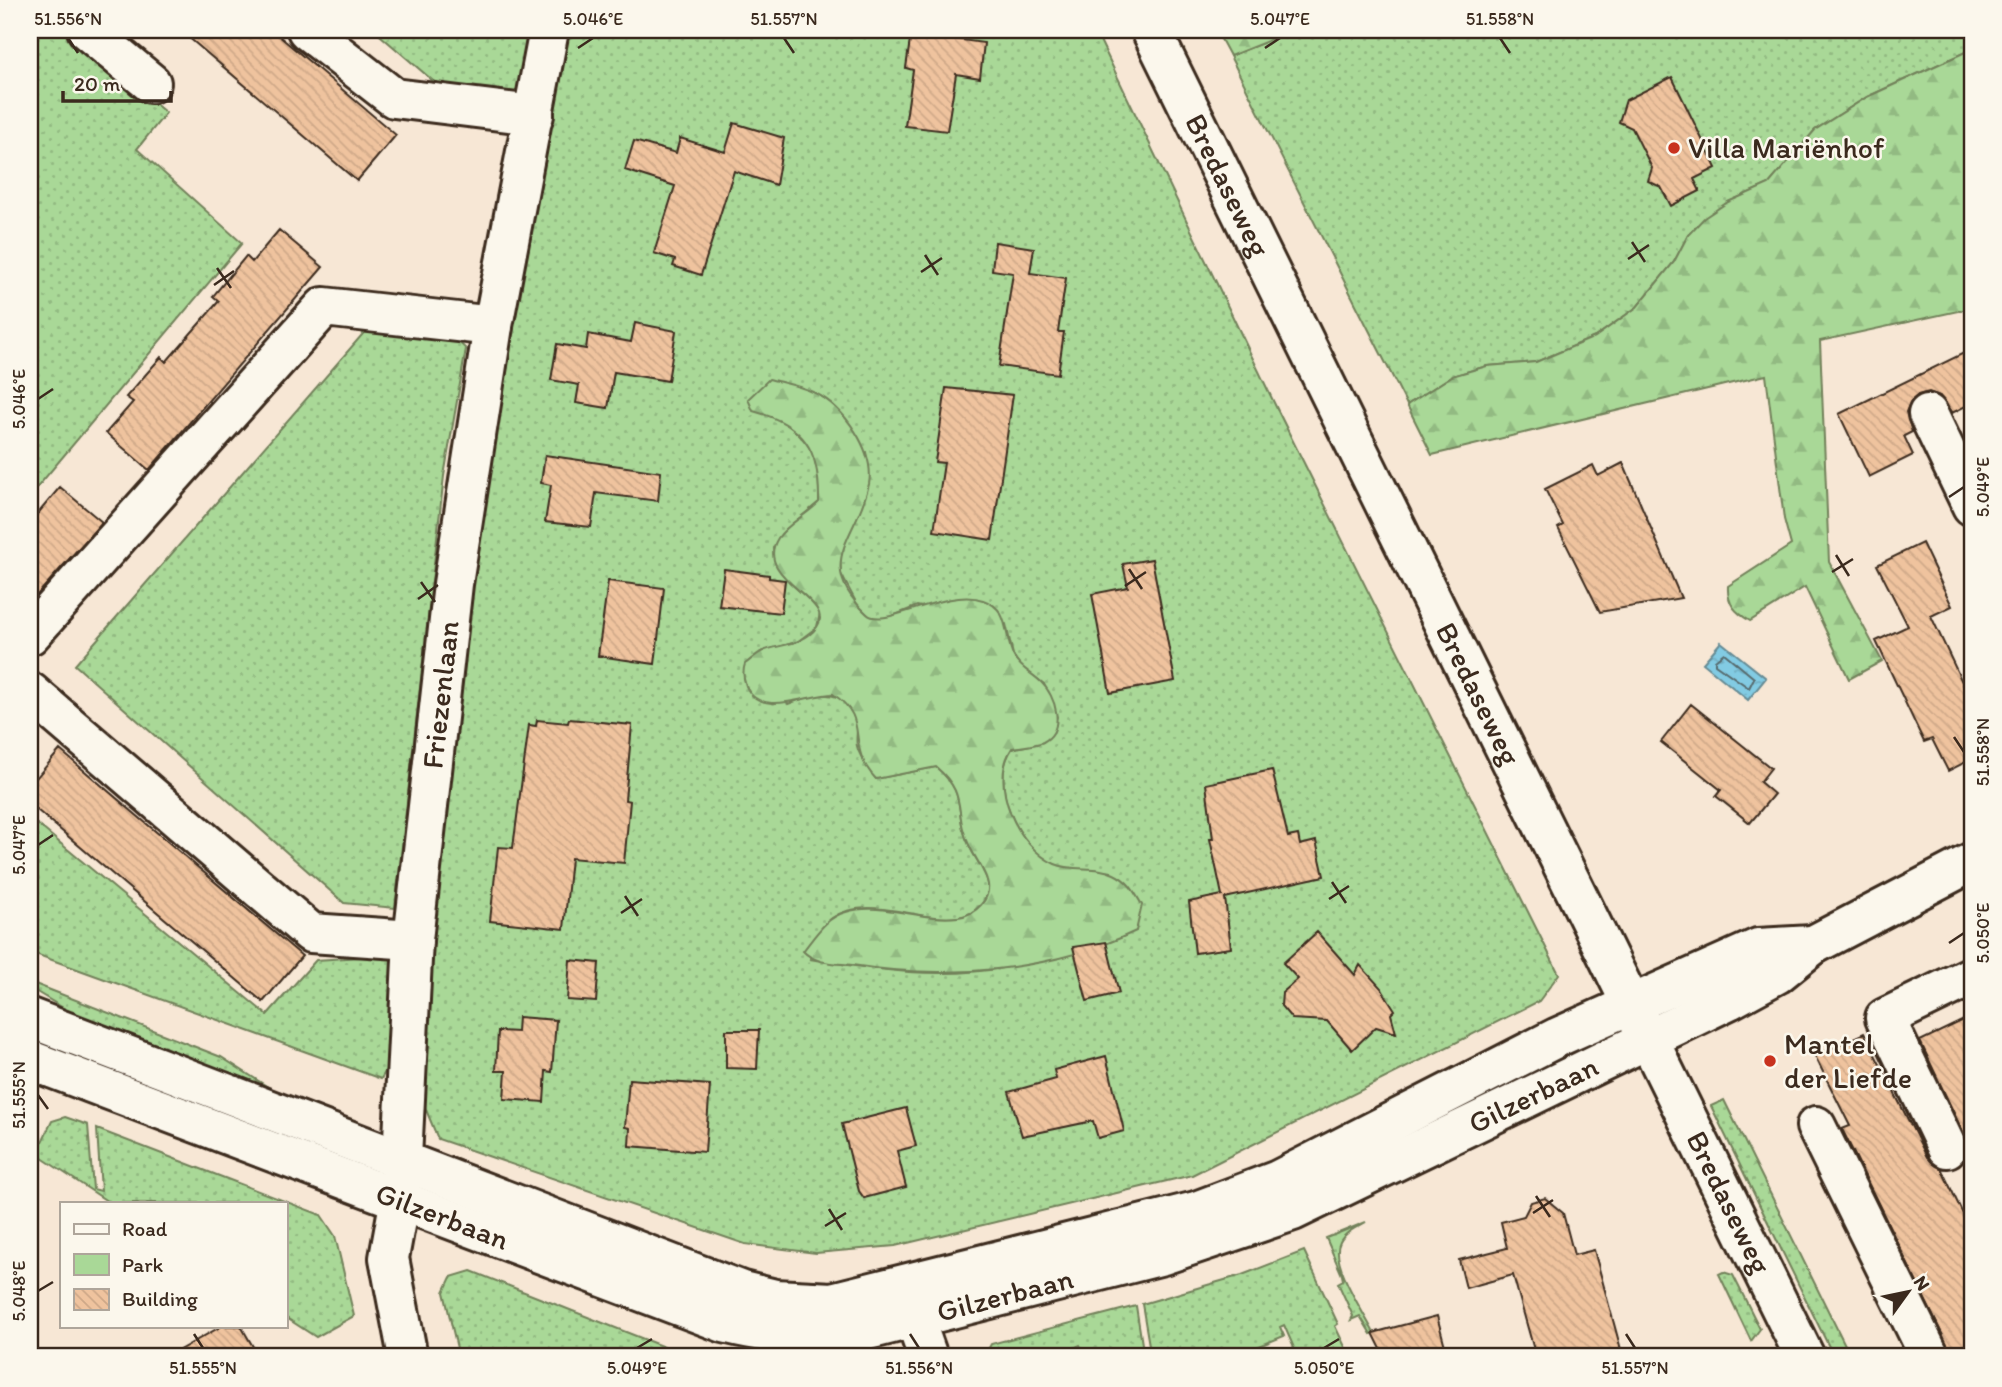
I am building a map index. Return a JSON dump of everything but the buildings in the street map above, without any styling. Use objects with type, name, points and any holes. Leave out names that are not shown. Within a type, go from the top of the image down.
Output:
[{"type":"street","points":[[87,30],[151,83]]},
{"type":"street","points":[[307,30],[394,98],[534,115]]},
{"type":"street","name":"Friezenlaan","points":[[408,1357],[389,1258],[401,1180],[413,940],[453,584],[492,326],[549,30]]},
{"type":"street","name":"Bredaseweg","points":[[1151,30],[1805,1357]]},
{"type":"street","points":[[30,635],[324,307],[492,326]]},
{"type":"street","points":[[1928,414],[1972,506]]},
{"type":"street","points":[[30,692],[311,933],[413,940]]},
{"type":"street","points":[[1812,945],[1972,862]]},
{"type":"street","name":"Gilzerbaan","points":[[45,1024],[723,1323],[766,1334],[808,1337],[856,1333],[908,1303],[1196,1211],[1278,1180],[1558,1037],[1758,947],[1812,945]]},
{"type":"street","name":"Gilzerbaan","points":[[908,1303],[1175,1252],[1293,1211],[1647,1040],[1777,974],[1812,945]]},
{"type":"street","points":[[1947,1148],[1885,1018],[1972,976]]},
{"type":"street","points":[[34,1074],[45,1024]]},
{"type":"street","name":"Gilzerbaan","points":[[34,1074],[401,1180]]},
{"type":"street","points":[[1815,1126],[1930,1357]]},
{"type":"street","points":[[908,1303],[928,1357]]},
{"type":"green space","points":[[30,30],[67,30],[166,113],[137,149],[242,243],[30,496]]},
{"type":"green space","points":[[374,30],[529,30],[519,107],[446,92]]},
{"type":"green space","points":[[559,30],[1095,30],[1278,411],[1559,974],[1539,1001],[1192,1175],[895,1246],[816,1253],[745,1244],[438,1139],[422,1100],[424,1003],[478,513]],"holes":[[[777,417],[866,452],[869,483],[840,553],[841,574],[857,604],[870,617],[883,620],[917,606],[1006,624],[1013,655],[1021,667],[1044,684],[1057,717],[1043,742],[1012,749],[1005,763],[1005,797],[1019,831],[1042,857],[1056,865],[1069,868],[1111,872],[1103,947],[1021,965],[960,973],[890,970],[810,959],[823,926],[846,911],[878,908],[944,918],[959,917],[981,904],[988,887],[965,834],[957,796],[946,777],[936,767],[876,779],[858,750],[857,722],[845,701],[817,695],[788,704],[761,652],[797,642],[817,627],[820,613],[786,579],[773,548],[791,525],[819,502],[818,474],[812,452],[799,435]]]},
{"type":"green space","points":[[1216,30],[1295,30],[1230,56]]},
{"type":"green space","points":[[1295,30],[1723,30],[1729,33],[1736,30],[1972,30],[1972,49],[1867,97],[1815,130],[1769,184],[1728,202],[1688,235],[1674,262],[1637,307],[1595,337],[1536,362],[1487,366],[1452,376],[1407,405],[1230,56]]},
{"type":"green space","points":[[1972,49],[1972,308],[1820,341],[1829,562],[1882,661],[1849,679],[1805,587],[1750,621],[1736,611],[1731,603],[1728,586],[1791,545],[1784,519],[1766,375],[1432,455],[1407,405],[1452,376],[1487,366],[1536,362],[1595,337],[1637,307],[1674,262],[1688,235],[1704,218],[1728,202],[1769,184],[1815,130],[1867,97]]},
{"type":"green space","points":[[368,328],[445,329],[466,349],[444,476],[395,908],[344,903],[75,665]]},
{"type":"green space","points":[[769,379],[804,388],[826,400],[846,419],[862,444],[870,471],[869,484],[864,503],[843,550],[841,564],[843,580],[851,596],[867,614],[887,617],[951,599],[968,598],[992,604],[1002,616],[1014,657],[1046,688],[1056,713],[1054,730],[1050,737],[1043,742],[1012,748],[1005,763],[1005,796],[1011,814],[1029,844],[1055,864],[1107,871],[1127,883],[1142,905],[1136,931],[1068,956],[1033,964],[960,972],[887,970],[832,963],[819,961],[803,951],[817,933],[839,914],[874,909],[930,917],[964,916],[981,905],[988,887],[984,872],[965,835],[957,796],[946,777],[936,767],[876,779],[861,755],[852,714],[833,694],[773,703],[752,696],[746,686],[743,675],[745,664],[763,651],[806,637],[817,627],[820,617],[807,597],[784,577],[776,565],[773,552],[782,533],[819,502],[819,484],[812,454],[797,432],[771,417],[753,411],[748,399]]},
{"type":"green space","points":[[30,818],[267,1015],[316,960],[392,955],[386,1070],[381,1079],[30,952]]},
{"type":"green space","points":[[30,982],[221,1057],[279,1094],[90,1024],[30,988]]},
{"type":"green space","points":[[1724,1100],[1851,1357],[1834,1357],[1711,1106]]},
{"type":"green space","points":[[65,1117],[88,1125],[93,1189],[101,1191],[97,1129],[321,1215],[335,1236],[354,1316],[316,1337],[287,1318],[287,1202],[108,1202],[36,1154],[52,1121]]},
{"type":"green space","points":[[1366,1222],[1345,1235],[1338,1251],[1343,1274],[1374,1333],[1371,1334],[1360,1316],[1351,1320],[1353,1316],[1338,1283],[1343,1280],[1342,1275],[1326,1238]]},
{"type":"green space","points":[[1304,1251],[1338,1324],[1335,1326],[1350,1357],[1298,1357],[1284,1325],[1280,1327],[1284,1336],[1232,1357],[1151,1357],[1142,1304],[1242,1275]]},
{"type":"green space","points":[[471,1271],[674,1351],[676,1348],[702,1357],[459,1357],[444,1292],[451,1277]]},
{"type":"green space","points":[[1723,1272],[1733,1275],[1760,1329],[1751,1341],[1719,1274]]},
{"type":"green space","points":[[1136,1306],[1144,1357],[1086,1357],[1080,1345],[1054,1357],[984,1357],[991,1344]]},
{"type":"water","points":[[1721,642],[1766,678],[1748,700],[1703,663]]},
{"type":"place","name":"Villa Mariënhof","points":[[1674,148]]},
{"type":"place","name":"Mantel der Liefde","points":[[1770,1061]]}]
